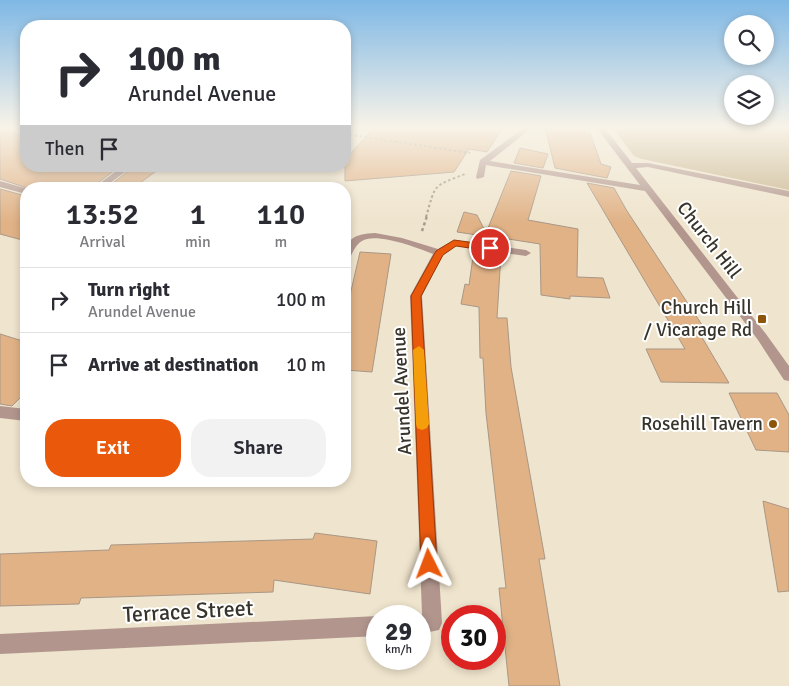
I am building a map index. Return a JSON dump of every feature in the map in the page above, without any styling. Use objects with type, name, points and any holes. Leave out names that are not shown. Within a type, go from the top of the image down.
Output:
[{"type":"street","points":[[480,177],[482,162],[486,159]]},
{"type":"street","name":"Church Hill","points":[[624,159],[762,337],[789,376]]},
{"type":"street","points":[[482,162],[647,189]]},
{"type":"street","points":[[629,166],[648,165],[789,194]]},
{"type":"street","points":[[106,182],[120,172]]},
{"type":"street","points":[[0,184],[20,189]]},
{"type":"street","points":[[351,248],[360,238],[369,236],[423,246],[439,254],[454,243],[526,253]]},
{"type":"street","name":"Arundel Avenue","points":[[425,605],[416,296],[439,254]]},
{"type":"street","points":[[4,413],[20,414]]},
{"type":"street","name":"Terrace Street","points":[[0,644],[366,627]]},
{"type":"shaded area","points":[[642,159],[789,159],[789,190]]},
{"type":"building","points":[[0,159],[20,159],[20,172],[112,172],[99,182],[20,182],[20,186],[0,179]]},
{"type":"building","points":[[351,159],[462,159],[454,172],[345,181],[345,172],[351,172]]},
{"type":"building","points":[[516,159],[546,159],[543,168],[514,163]]},
{"type":"building","points":[[553,159],[599,159],[601,164],[611,167],[607,178],[555,168]]},
{"type":"building","points":[[511,171],[541,176],[528,220],[578,229],[577,277],[603,278],[610,298],[570,296],[570,299],[541,295],[540,244],[502,238],[502,245],[476,241],[477,235],[457,232],[464,212],[477,215],[486,233]]},
{"type":"building","points":[[127,172],[155,172],[141,182],[114,182]]},
{"type":"building","points":[[587,183],[614,188],[627,211],[708,334],[700,334],[729,383],[661,382],[646,349],[685,349]]},
{"type":"building","points":[[0,189],[20,194],[20,239],[0,234]]},
{"type":"building","points":[[474,250],[501,254],[497,318],[507,318],[511,367],[545,559],[539,559],[560,686],[509,686],[506,657],[506,605],[501,605],[499,588],[506,588],[486,413],[483,358],[480,358],[479,307],[461,304],[465,284],[469,285]]},
{"type":"building","points":[[360,252],[391,254],[372,372],[351,370],[351,291]]},
{"type":"building","points":[[0,334],[20,340],[20,398],[12,406],[0,404]]},
{"type":"building","points":[[729,393],[777,393],[789,415],[789,452],[756,450]]},
{"type":"building","points":[[763,501],[789,509],[789,591],[778,592]]},
{"type":"building","points":[[315,533],[377,541],[370,594],[274,580],[273,592],[81,598],[79,604],[0,606],[0,554],[109,550],[111,545],[313,539]]},
{"type":"slow traffic","points":[[419,350],[422,424]]},
{"type":"place","name":"Church Hill / Vicarage Rd","points":[[762,319]]},
{"type":"place","name":"Rosehill Tavern","points":[[773,424]]},
{"type":"route","points":[[429,564],[416,296],[439,254],[454,243],[490,248]]}]
